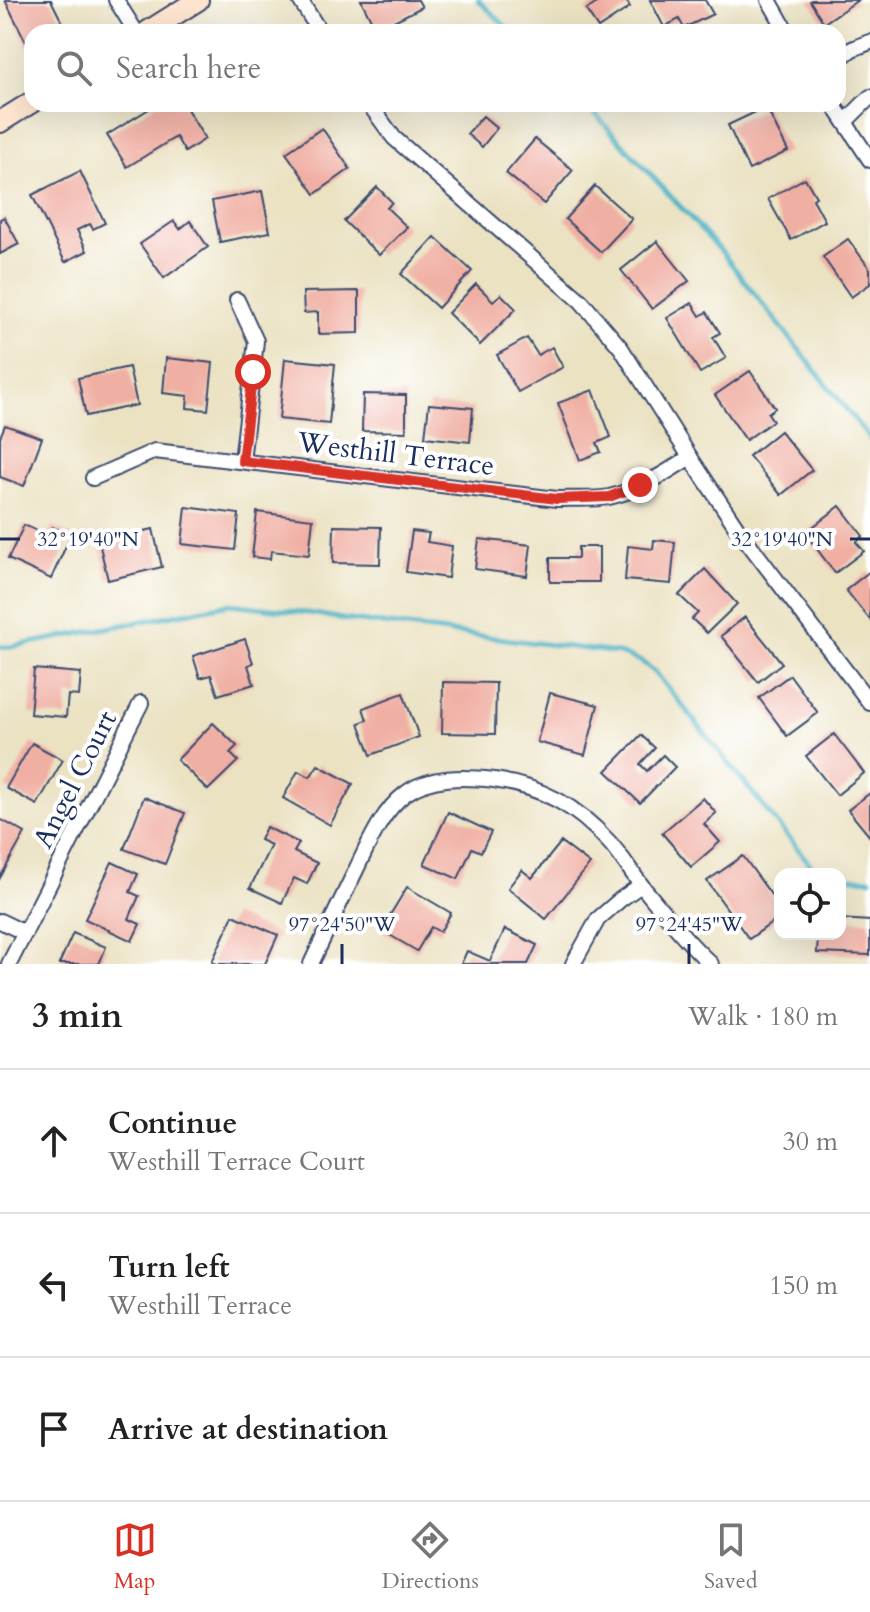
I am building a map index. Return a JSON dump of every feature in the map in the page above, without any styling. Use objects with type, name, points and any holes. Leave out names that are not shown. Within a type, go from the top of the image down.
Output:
[{"type":"street","points":[[116,0],[131,24]]},
{"type":"street","points":[[160,24],[198,0]]},
{"type":"street","points":[[300,0],[315,24]]},
{"type":"street","points":[[769,0],[782,24]]},
{"type":"street","points":[[846,54],[870,42]]},
{"type":"street","points":[[845,122],[870,97]]},
{"type":"street","points":[[0,122],[24,107]]},
{"type":"street","points":[[375,112],[394,138],[581,301],[621,348],[756,555],[870,703]]},
{"type":"street","points":[[838,112],[870,160]]},
{"type":"street","points":[[237,300],[256,341],[242,461]]},
{"type":"street","name":"Westhill Terrace","points":[[93,478],[155,451],[557,499],[609,497],[658,477],[690,457]]},
{"type":"street","name":"Angel Court","points":[[9,964],[141,703]]},
{"type":"street","points":[[311,964],[389,809],[407,792],[449,779],[485,779],[528,786],[554,797],[576,812],[612,844],[641,885],[711,964]]},
{"type":"street","points":[[573,964],[598,919],[641,885]]},
{"type":"street","points":[[0,921],[25,933]]},
{"type":"building","points":[[5,0],[51,0],[63,24],[24,24],[24,38]]},
{"type":"building","points":[[361,0],[418,0],[422,7],[388,24],[373,24]]},
{"type":"building","points":[[602,0],[626,0],[630,7],[604,24],[595,24],[586,10]]},
{"type":"building","points":[[650,0],[705,0],[713,14],[692,24],[682,24],[679,19],[662,24]]},
{"type":"building","points":[[811,0],[858,0],[824,23]]},
{"type":"building","points":[[144,112],[189,112],[205,139],[185,152],[176,137],[127,167],[107,135]]},
{"type":"building","points":[[755,112],[768,112],[788,151],[749,170],[728,125]]},
{"type":"building","points":[[483,116],[497,128],[482,147],[467,134]]},
{"type":"building","points":[[322,128],[350,169],[315,194],[286,153]]},
{"type":"building","points":[[535,139],[573,170],[544,204],[506,173]]},
{"type":"building","points":[[80,171],[105,223],[93,229],[90,224],[77,230],[87,251],[65,262],[32,195]]},
{"type":"building","points":[[805,178],[825,221],[791,240],[768,199]]},
{"type":"building","points":[[595,186],[632,219],[601,252],[565,219]]},
{"type":"building","points":[[377,187],[392,202],[387,208],[407,227],[379,255],[344,221]]},
{"type":"building","points":[[262,191],[270,232],[220,242],[212,201]]},
{"type":"building","points":[[4,217],[19,244],[0,254],[0,219]]},
{"type":"building","points":[[174,221],[180,229],[190,221],[208,247],[164,278],[140,244]]},
{"type":"building","points":[[435,237],[472,271],[438,308],[401,274]]},
{"type":"building","points":[[848,239],[870,269],[870,284],[851,297],[823,257]]},
{"type":"building","points":[[657,241],[689,281],[652,309],[621,270]]},
{"type":"building","points":[[476,284],[493,301],[501,294],[516,309],[480,345],[448,313]]},
{"type":"building","points":[[359,291],[359,333],[318,334],[318,312],[304,313],[303,292]]},
{"type":"building","points":[[692,303],[700,316],[707,312],[720,333],[713,337],[726,358],[700,373],[667,318]]},
{"type":"building","points":[[527,338],[538,355],[552,347],[563,367],[518,392],[497,355]]},
{"type":"building","points":[[166,358],[213,363],[208,410],[187,408],[188,396],[163,393]]},
{"type":"building","points":[[285,359],[335,364],[329,424],[279,419]]},
{"type":"building","points":[[129,367],[137,405],[86,416],[78,378]]},
{"type":"building","points":[[750,371],[775,408],[768,413],[773,421],[746,440],[715,395]]},
{"type":"building","points":[[593,390],[611,437],[597,443],[601,452],[580,460],[558,403]]},
{"type":"building","points":[[363,394],[406,395],[406,432],[362,431]]},
{"type":"building","points":[[429,404],[473,408],[470,442],[425,437]]},
{"type":"building","points":[[5,425],[42,438],[24,486],[0,477],[0,437]]},
{"type":"building","points":[[780,431],[812,470],[781,495],[749,456]]},
{"type":"building","points":[[840,506],[863,536],[856,542],[864,551],[835,573],[805,533]]},
{"type":"building","points":[[186,507],[239,514],[235,550],[182,544]]},
{"type":"building","points":[[257,512],[313,519],[309,555],[271,551],[270,559],[252,557]]},
{"type":"building","points":[[24,525],[48,536],[52,527],[71,535],[51,579],[8,559]]},
{"type":"building","points":[[334,526],[381,527],[380,564],[333,563]]},
{"type":"building","points":[[153,529],[162,567],[108,580],[99,542]]},
{"type":"building","points":[[412,531],[429,533],[427,542],[452,546],[448,578],[406,572]]},
{"type":"building","points":[[479,539],[531,545],[527,576],[475,569]]},
{"type":"building","points":[[654,540],[675,542],[671,584],[625,580],[628,546],[653,549]]},
{"type":"building","points":[[578,547],[599,547],[599,582],[550,582],[550,558],[578,558]]},
{"type":"building","points":[[705,569],[737,604],[707,633],[692,619],[698,613],[679,595]]},
{"type":"building","points":[[870,571],[870,620],[846,590]]},
{"type":"building","points":[[745,617],[782,663],[758,682],[721,636]]},
{"type":"building","points":[[245,639],[253,663],[248,665],[254,684],[218,695],[211,675],[200,678],[193,656]]},
{"type":"building","points":[[34,669],[81,673],[79,696],[68,695],[66,717],[30,714]]},
{"type":"building","points":[[790,675],[818,713],[787,736],[759,698]]},
{"type":"building","points":[[443,682],[496,683],[495,734],[442,733]]},
{"type":"building","points":[[403,693],[419,737],[371,755],[359,723],[367,720],[363,708]]},
{"type":"building","points":[[550,693],[598,705],[585,755],[537,742]]},
{"type":"building","points":[[213,723],[237,746],[230,753],[238,761],[208,790],[177,760]]},
{"type":"building","points":[[834,734],[864,773],[837,795],[806,756]]},
{"type":"building","points":[[641,735],[655,748],[640,764],[647,771],[663,755],[675,767],[640,803],[606,771]]},
{"type":"building","points":[[32,743],[63,760],[37,805],[6,788]]},
{"type":"building","points":[[318,765],[353,784],[330,825],[283,798],[298,771],[310,777]]},
{"type":"building","points":[[870,793],[870,837],[848,810]]},
{"type":"building","points":[[144,797],[185,813],[165,864],[124,849]]},
{"type":"building","points":[[703,798],[716,813],[704,824],[720,842],[691,867],[662,833]]},
{"type":"building","points":[[448,812],[491,832],[481,852],[472,848],[458,879],[424,864]]},
{"type":"building","points":[[0,819],[25,833],[0,878]]},
{"type":"building","points":[[266,827],[299,843],[294,852],[317,863],[307,884],[294,878],[282,903],[250,888],[271,845],[260,840]]},
{"type":"building","points":[[561,842],[590,864],[546,919],[508,888],[522,870],[532,878]]},
{"type":"building","points":[[743,856],[774,899],[774,921],[749,939],[707,881]]},
{"type":"building","points":[[112,862],[138,874],[130,892],[139,896],[129,919],[140,924],[132,941],[85,919]]},
{"type":"building","points":[[407,887],[451,913],[440,932],[431,927],[417,951],[381,930]]},
{"type":"building","points":[[233,915],[278,935],[265,964],[212,962]]},
{"type":"building","points":[[846,919],[870,921],[870,955],[817,953],[818,940],[846,940]]},
{"type":"building","points":[[505,929],[537,945],[528,964],[461,964],[467,951],[490,961]]},
{"type":"building","points":[[73,933],[106,947],[99,964],[59,964]]},
{"type":"waterway","points":[[478,0],[504,24]]},
{"type":"waterway","points":[[593,112],[720,250],[870,439]]},
{"type":"waterway","points":[[0,647],[230,604],[619,653],[642,662],[656,673],[813,868]]},
{"type":"waterway","points":[[846,877],[870,879]]},
{"type":"route","points":[[253,372],[242,461],[557,499],[609,497],[640,485]]}]
